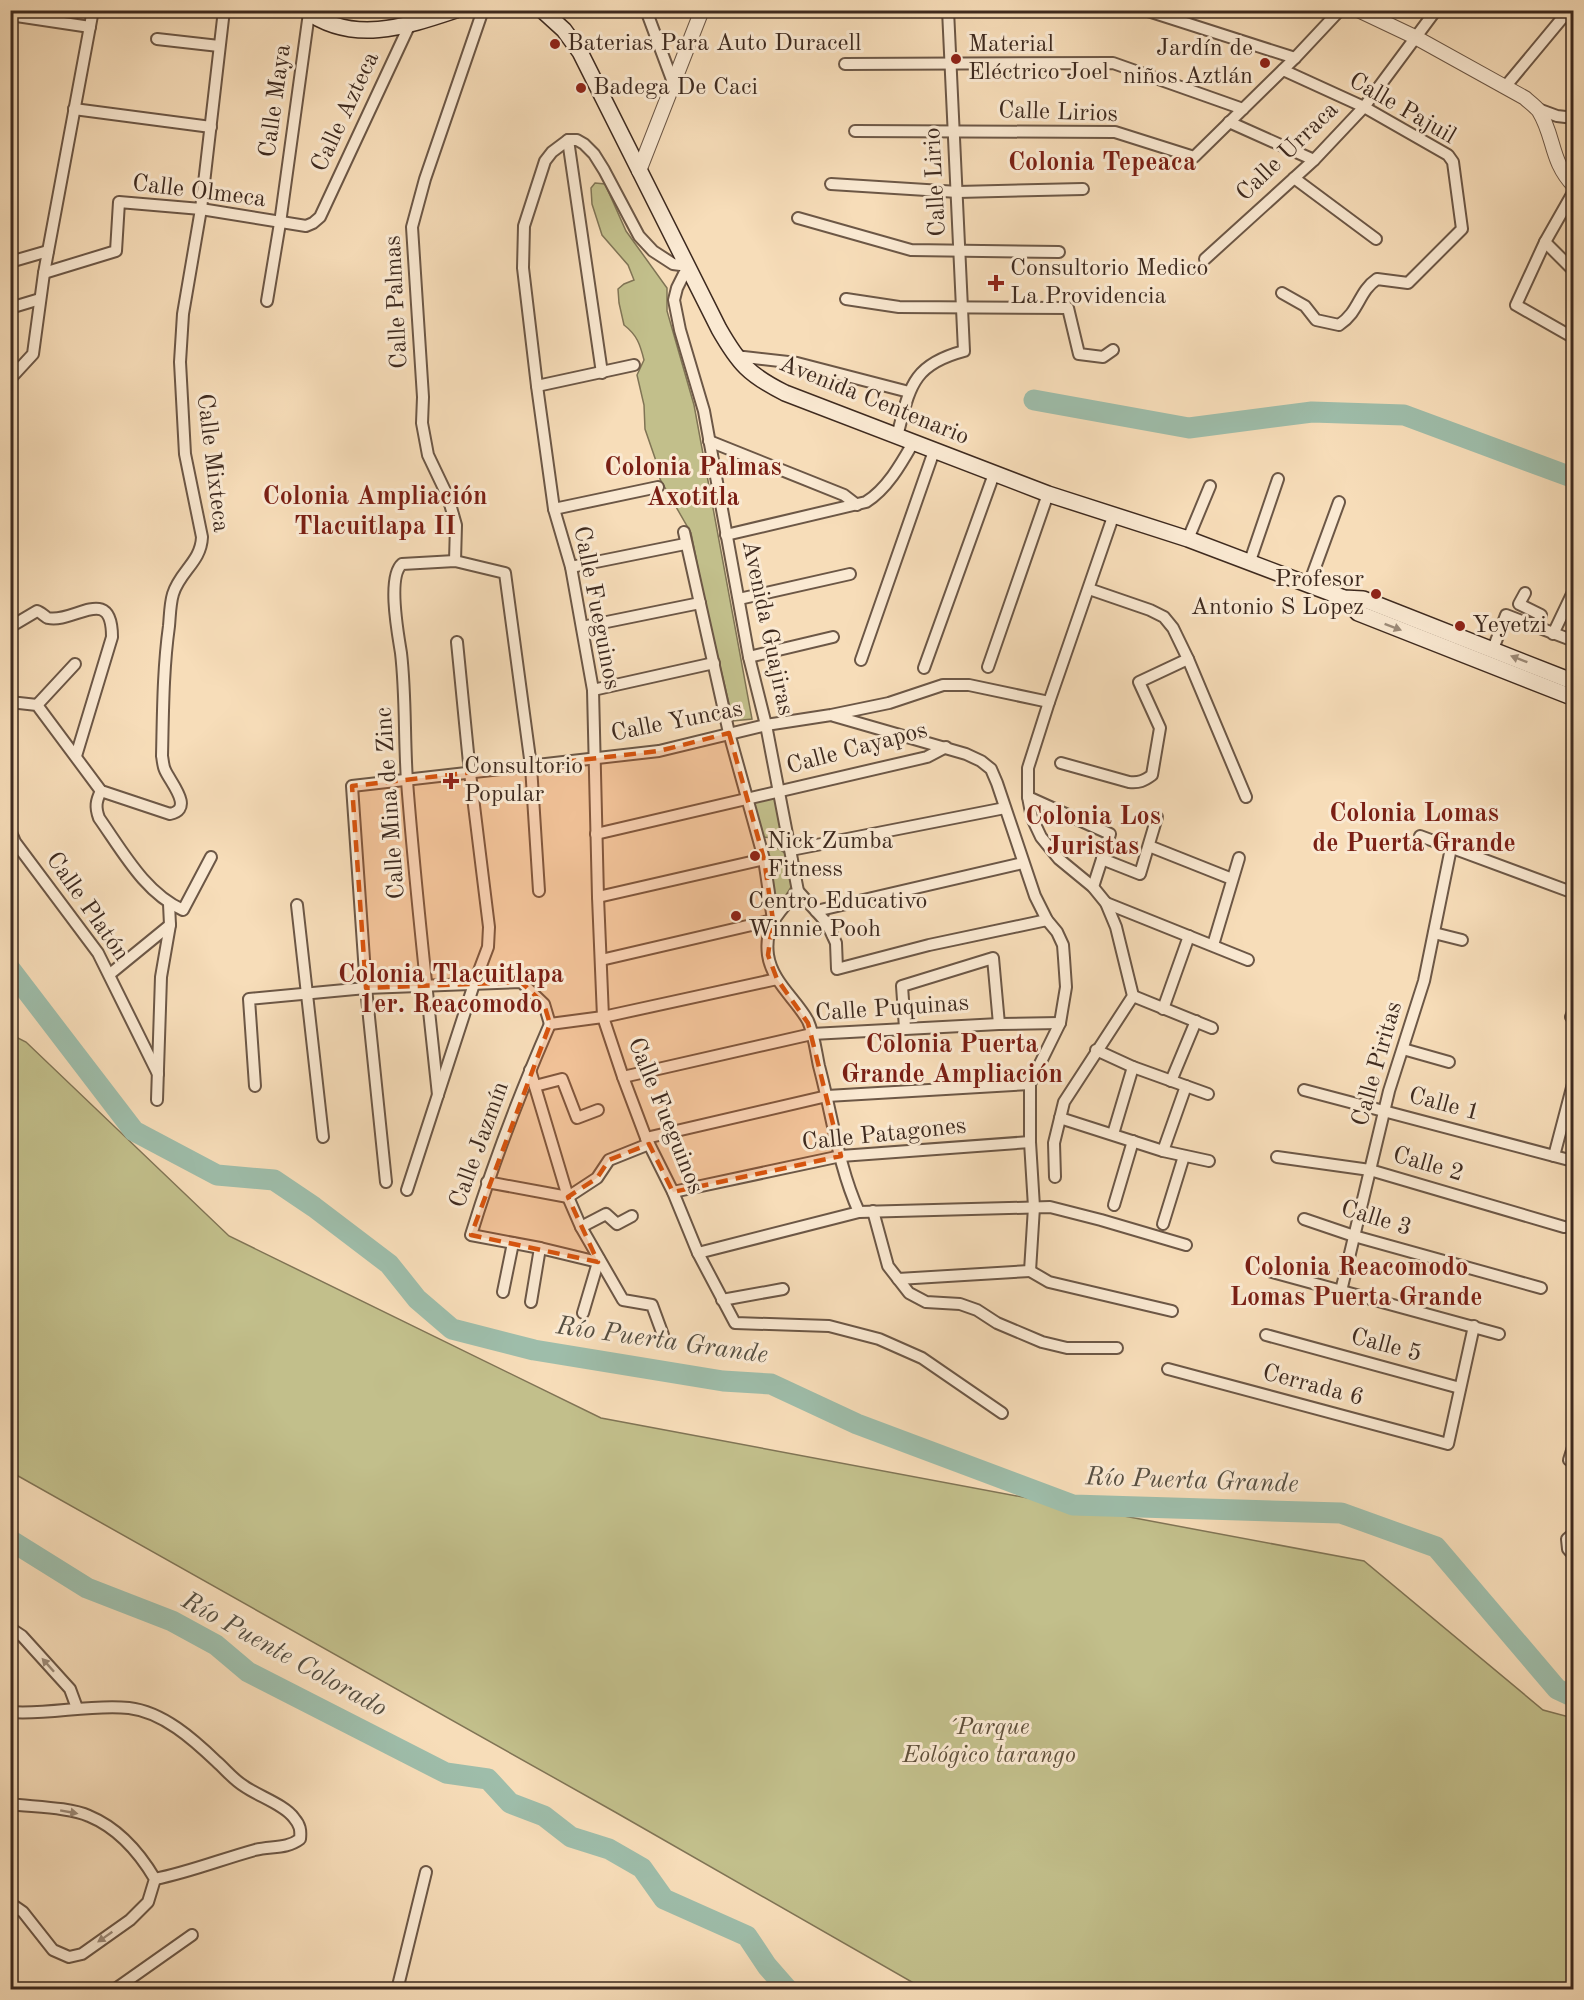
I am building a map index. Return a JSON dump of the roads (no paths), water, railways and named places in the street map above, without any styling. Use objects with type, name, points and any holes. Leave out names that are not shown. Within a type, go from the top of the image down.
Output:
[{"type":"main road","points":[[307,12],[320,21],[332,25],[374,31],[410,24],[434,14],[456,10]]},
{"type":"main road","name":"Avenida Centenario","points":[[542,10],[564,30],[579,52],[719,329],[735,356],[753,375],[785,393],[994,474],[1048,494],[1188,539],[1344,598],[1363,599],[1574,682]]},
{"type":"main road","name":"Avenida Centenario","points":[[1344,598],[1358,613],[1574,698]]},
{"type":"street","points":[[10,379],[33,354],[44,273],[93,10]]},
{"type":"street","name":"Calle Mixteca","points":[[101,791],[170,814],[180,809],[178,791],[164,769],[162,756],[166,645],[173,595],[178,581],[201,548],[202,537],[185,454],[180,362],[183,314],[201,209],[224,10]]},
{"type":"street","name":"Calle Palmas","points":[[455,561],[456,525],[448,497],[428,455],[422,423],[423,398],[412,227],[425,179],[483,10]]},
{"type":"street","points":[[646,10],[674,84]]},
{"type":"street","points":[[639,171],[702,10]]},
{"type":"street","name":"Calle Lirio","points":[[909,392],[915,381],[932,363],[944,356],[964,351],[948,10]]},
{"type":"street","points":[[1145,10],[1295,58]]},
{"type":"street","points":[[1314,160],[1229,122],[1295,58],[1340,10]]},
{"type":"street","points":[[1358,10],[1415,37],[1525,98],[1538,109],[1557,116],[1574,118]]},
{"type":"street","name":"Calle Urraca","points":[[1205,259],[1314,160],[1364,107],[1436,10]]},
{"type":"street","points":[[1505,87],[1569,10]]},
{"type":"street","name":"Calle Maya","points":[[267,301],[280,223],[307,12]]},
{"type":"street","points":[[10,15],[90,27]]},
{"type":"street","name":"Calle Azteca","points":[[320,217],[410,24]]},
{"type":"street","points":[[157,39],[219,46]]},
{"type":"street","points":[[845,64],[1113,63],[1243,109]]},
{"type":"street","name":"Calle Pajuil","points":[[1282,293],[1305,306],[1316,320],[1339,325],[1350,318],[1368,285],[1377,279],[1408,283],[1462,229],[1453,162],[1448,154],[1364,107],[1283,70]]},
{"type":"street","points":[[74,109],[211,127]]},
{"type":"street","points":[[1538,109],[1556,160],[1563,174],[1574,186]]},
{"type":"street","name":"Calle Lirios","points":[[855,131],[1115,132],[1194,157],[1229,122]]},
{"type":"street","points":[[602,373],[568,140],[577,140],[594,154],[639,236],[653,251],[673,264],[688,266]]},
{"type":"street","name":"Calle Fueguinos","points":[[568,140],[552,152],[545,161],[524,226],[523,268],[554,508],[571,567],[593,690],[603,1017],[622,1077],[647,1141],[674,1192],[698,1253],[735,1323],[829,1326],[879,1339],[922,1358],[1002,1413]]},
{"type":"street","points":[[1294,178],[1376,239]]},
{"type":"street","points":[[831,184],[957,192],[1083,189]]},
{"type":"street","points":[[1574,191],[1545,242],[1516,305],[1574,338]]},
{"type":"street","name":"Calle Olmeca","points":[[44,273],[116,251],[119,202],[201,209],[306,226],[320,217]]},
{"type":"street","points":[[798,218],[911,250],[1059,252]]},
{"type":"street","points":[[1545,242],[1574,271]]},
{"type":"street","points":[[10,262],[48,251]]},
{"type":"street","name":"Avenida Guajiras","points":[[688,266],[674,300],[680,330],[704,411],[749,657],[780,791],[798,891]]},
{"type":"street","points":[[10,308],[40,299]]},
{"type":"street","points":[[846,300],[898,308],[1068,308],[1079,354],[1102,357],[1113,350]]},
{"type":"street","points":[[735,356],[797,363],[909,392],[897,436]]},
{"type":"street","points":[[537,386],[634,365]]},
{"type":"street","points":[[709,441],[844,495],[857,505]]},
{"type":"street","points":[[726,535],[857,505],[875,497],[902,462],[913,442]]},
{"type":"street","points":[[861,660],[934,451]]},
{"type":"street","points":[[924,668],[994,474]]},
{"type":"street","points":[[1250,561],[1278,479]]},
{"type":"street","points":[[1188,539],[1209,486]]},
{"type":"street","points":[[554,508],[658,487]]},
{"type":"street","points":[[988,667],[1048,494]]},
{"type":"street","points":[[1309,584],[1339,502]]},
{"type":"street","points":[[1055,1177],[1054,1143],[1064,1102],[1133,996],[1116,927],[1106,903],[1093,887],[1059,859],[1041,837],[1032,818],[1028,768],[1114,514]]},
{"type":"street","points":[[571,567],[684,538],[729,733],[764,859],[773,920],[768,940],[768,955],[777,979],[808,1023],[812,1034],[840,1156],[851,1193],[860,1212]]},
{"type":"street","points":[[455,561],[505,573],[531,766],[540,891]]},
{"type":"street","name":"Calle Mina de Zinc","points":[[438,1095],[407,780],[404,682],[395,608],[396,574],[397,568],[406,563],[455,561]]},
{"type":"street","points":[[739,599],[850,574]]},
{"type":"street","points":[[1089,589],[1150,610],[1164,617],[1173,628],[1246,797]]},
{"type":"street","points":[[1553,634],[1574,590]]},
{"type":"street","points":[[1525,593],[1519,604],[1541,615],[1537,627]]},
{"type":"street","points":[[582,627],[700,603]]},
{"type":"street","points":[[10,627],[31,612],[37,611],[47,618],[67,617],[85,610],[100,609],[107,614],[112,626],[112,637],[76,756]]},
{"type":"street","points":[[1493,649],[1506,615],[1574,641]]},
{"type":"street","points":[[749,657],[833,637]]},
{"type":"street","points":[[407,1190],[488,947],[489,927],[457,642]]},
{"type":"street","points":[[1061,763],[1129,782],[1137,783],[1152,775],[1160,728],[1139,682],[1188,659]]},
{"type":"street","points":[[593,690],[714,663]]},
{"type":"street","points":[[37,705],[75,664]]},
{"type":"street","name":"Calle Yuncas","points":[[366,988],[352,786],[659,751],[766,725],[889,703],[943,685],[969,685],[1049,702]]},
{"type":"street","points":[[10,702],[37,705],[101,791],[96,800],[99,818],[140,876],[169,904],[183,910],[211,857]]},
{"type":"street","points":[[831,715],[946,747],[981,761],[991,769],[998,783],[1035,896],[1063,945],[1066,987],[1060,1023],[1030,1084],[1030,1142],[1034,1207],[1030,1271]]},
{"type":"street","name":"Calle Cayapos","points":[[780,791],[927,757],[946,747]]},
{"type":"street","points":[[596,834],[780,791]]},
{"type":"street","points":[[1029,797],[1110,834],[1093,887]]},
{"type":"street","points":[[790,850],[1005,808]]},
{"type":"street","points":[[1102,859],[1140,874],[1158,817]]},
{"type":"street","name":"Calle Platón","points":[[10,830],[15,842],[98,953],[158,1074]]},
{"type":"street","points":[[1420,836],[1574,893]]},
{"type":"street","points":[[1149,846],[1232,879]]},
{"type":"street","name":"Calle Piritas","points":[[1341,1291],[1384,1111],[1425,981],[1451,848]]},
{"type":"street","points":[[1213,945],[1239,858]]},
{"type":"street","points":[[598,897],[764,859]]},
{"type":"street","points":[[816,911],[1023,862]]},
{"type":"street","points":[[601,960],[773,920],[798,891],[825,921],[836,943],[837,969],[929,945],[1047,920]]},
{"type":"street","points":[[1106,903],[1248,960]]},
{"type":"street","points":[[157,1100],[161,977],[170,925],[169,904]]},
{"type":"street","points":[[297,904],[323,1137]]},
{"type":"street","points":[[110,974],[170,925]]},
{"type":"street","points":[[1434,933],[1461,940]]},
{"type":"street","points":[[1164,1009],[1189,936]]},
{"type":"street","points":[[905,1028],[902,986],[993,958],[999,1023]]},
{"type":"street","points":[[255,1086],[249,999],[366,988],[521,982],[544,1004],[550,1024],[603,1017],[777,979]]},
{"type":"street","points":[[366,988],[386,1182]]},
{"type":"street","points":[[1133,996],[1212,1028]]},
{"type":"street","points":[[1171,1081],[1196,1022]]},
{"type":"street","name":"Calle Puquinas","points":[[622,1077],[812,1034],[999,1023],[1060,1023]]},
{"type":"street","name":"Calle Jazmín","points":[[513,1243],[471,1235],[487,1182],[550,1024]]},
{"type":"street","points":[[1403,1049],[1449,1062]]},
{"type":"street","points":[[1096,1050],[1208,1095]]},
{"type":"street","points":[[1113,1134],[1133,1066]]},
{"type":"street","points":[[530,1070],[568,1197],[581,1227],[623,1300],[652,1305],[663,1335]]},
{"type":"street","points":[[535,1086],[562,1079],[577,1118],[598,1110]]},
{"type":"street","points":[[1554,1156],[1574,1080]]},
{"type":"street","points":[[487,1182],[568,1197],[597,1178],[609,1160],[647,1141],[827,1096],[1030,1084]]},
{"type":"street","points":[[1163,1151],[1186,1086]]},
{"type":"street","name":"Calle 1","points":[[1304,1090],[1573,1161]]},
{"type":"street","points":[[1060,1118],[1163,1151],[1209,1161]]},
{"type":"street","points":[[1114,1205],[1133,1141]]},
{"type":"street","name":"Calle Patagones","points":[[674,1192],[840,1156],[1030,1142]]},
{"type":"street","points":[[1163,1224],[1184,1156]]},
{"type":"street","name":"Calle 2","points":[[1277,1157],[1370,1170],[1564,1227]]},
{"type":"street","points":[[698,1253],[860,1212],[1034,1207],[1050,1207],[1091,1217],[1186,1245]]},
{"type":"street","points":[[873,1211],[888,1266],[909,1293],[926,1302],[960,1304],[977,1310],[997,1323],[1042,1342],[1067,1348],[1117,1348]]},
{"type":"street","points":[[581,1227],[606,1214],[617,1224],[632,1216]]},
{"type":"street","name":"Calle 3","points":[[1304,1219],[1354,1236],[1541,1288]]},
{"type":"street","points":[[503,1292],[513,1243],[599,1261]]},
{"type":"street","points":[[531,1302],[540,1248]]},
{"type":"street","points":[[583,1313],[599,1261]]},
{"type":"street","points":[[898,1279],[1030,1271],[1049,1282],[1172,1311]]},
{"type":"street","points":[[1272,1272],[1499,1334]]},
{"type":"street","points":[[722,1300],[783,1289]]},
{"type":"street","points":[[1460,1388],[1474,1326]]},
{"type":"street","name":"Calle 5","points":[[1266,1335],[1460,1388]]},
{"type":"street","name":"Cerrada 6","points":[[1168,1369],[1448,1444],[1460,1388]]},
{"type":"street","points":[[1569,1460],[1574,1444]]},
{"type":"street","points":[[1570,1536],[1568,1549],[1574,1556]]},
{"type":"street","points":[[10,1628],[22,1636],[69,1689],[77,1708]]},
{"type":"street","points":[[10,1712],[129,1708],[150,1713],[180,1730],[242,1785],[284,1808],[294,1817],[301,1829],[300,1839],[293,1844],[256,1850],[185,1873],[155,1879]]},
{"type":"street","points":[[10,1804],[87,1815],[111,1828],[131,1845],[146,1863],[155,1879],[148,1902],[130,1920],[82,1954],[69,1957],[53,1950],[23,1912],[10,1903]]},
{"type":"street","points":[[397,1989],[426,1872]]},
{"type":"street","points":[[114,1989],[192,1935]]},
{"type":"waterway","points":[[1034,400],[1189,428],[1312,412],[1404,415],[1574,478]]},
{"type":"waterway","name":"Río Puerta Grande","points":[[10,969],[134,1131],[217,1175],[274,1180],[389,1264],[417,1299],[452,1329],[534,1350],[723,1381],[771,1384],[857,1424],[1073,1505],[1341,1513],[1436,1547],[1557,1689],[1574,1697]]},
{"type":"waterway","name":"Río Puente Colorado","points":[[10,1540],[87,1588],[172,1621],[216,1645],[248,1672],[446,1773],[488,1779],[510,1803],[544,1816],[571,1837],[609,1849],[642,1868],[664,1899],[747,1936],[767,1966],[788,1990]]},
{"type":"place","name":"Baterias Para Auto Duracell","points":[[555,44]]},
{"type":"place","name":"Material Eléctrico Joel","points":[[956,59]]},
{"type":"place","name":"Jardín de niños Aztlán","points":[[1265,63]]},
{"type":"place","name":"Badega De Caci","points":[[581,88]]},
{"type":"place","name":"Consultorio Medico La Providencia","points":[[996,283]]},
{"type":"place","name":"Profesor Antonio S Lopez","points":[[1376,594]]},
{"type":"place","name":"Yeyetzi","points":[[1460,626]]},
{"type":"place","name":"Consultorio Popular","points":[[451,781]]},
{"type":"place","name":"Nick Zumba Fitness","points":[[755,856]]},
{"type":"place","name":"Centro Educativo Winnie Pooh","points":[[736,916]]},
{"type":"district","name":"Colonia Tepeaca","points":[[1102,163]]},
{"type":"district","name":"Colonia Palmas Axotitla","points":[[693,483]]},
{"type":"district","name":"Colonia Ampliación Tlacuitlapa II","points":[[375,512]]},
{"type":"district","name":"Colonia Lomas de Puerta Grande","points":[[1414,829]]},
{"type":"district","name":"Colonia Los Juristas","points":[[1093,832]]},
{"type":"district","name":"Colonia Tlacuitlapa 1er. Reacomodo","points":[[451,990]]},
{"type":"district","name":"Colonia Puerta Grande Ampliación","points":[[952,1060]]},
{"type":"district","name":"Colonia Reacomodo Lomas Puerta Grande","points":[[1356,1283]]},
{"type":"park label","name":"´Parque Eológico tarango","points":[[989,1742]]}]
